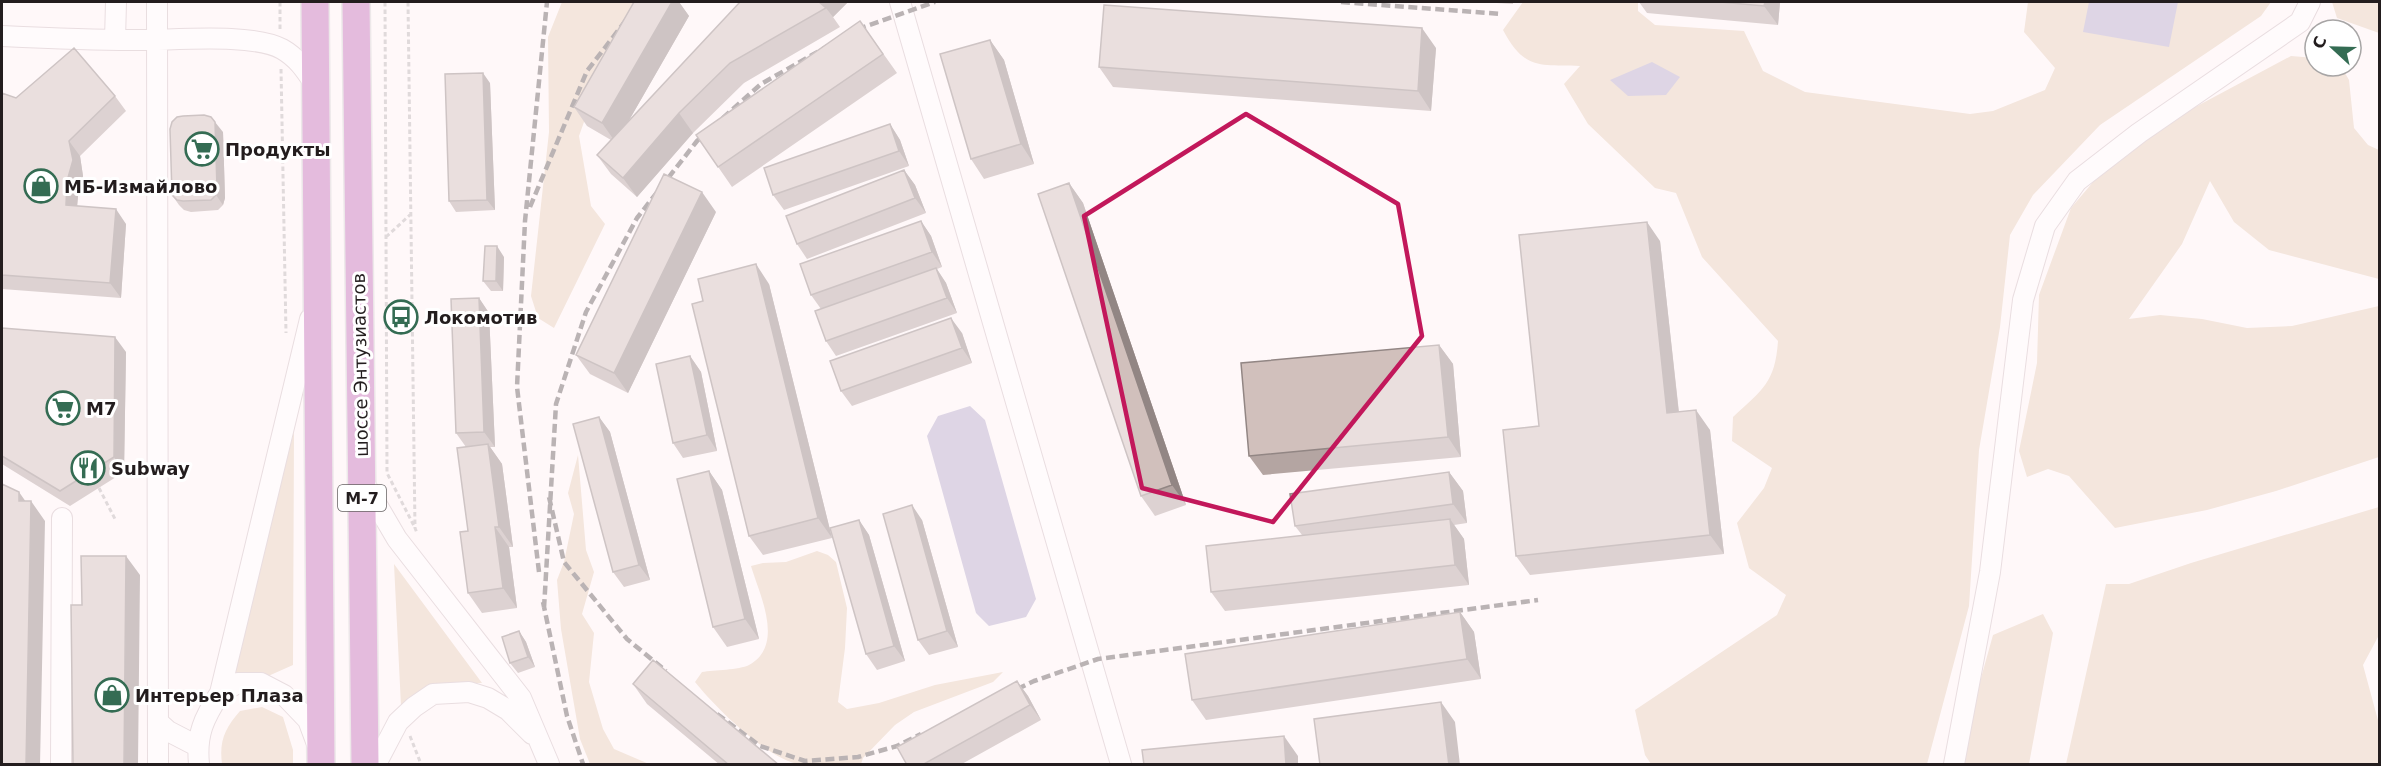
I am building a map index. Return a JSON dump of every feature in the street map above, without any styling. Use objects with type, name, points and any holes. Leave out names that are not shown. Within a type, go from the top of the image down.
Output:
[{"type":"highway","name":"М-7","points":[[315,2],[321,761]]},
{"type":"highway","name":"шоссе Энтузиастов","points":[[356,2],[364,765]]},
{"type":"street","points":[[115,40],[116,2]]},
{"type":"street","points":[[157,2],[159,38],[158,765]]},
{"type":"street","points":[[900,2],[1121,765]]},
{"type":"street","points":[[1954,765],[1990,572],[2023,300],[2044,226],[2077,181],[2139,133],[2300,22],[2310,2]]},
{"type":"street","points":[[2,36],[115,40],[159,38],[260,41],[280,48],[297,58],[316,86]]},
{"type":"street","points":[[158,722],[198,755],[204,717],[220,693],[317,290]]},
{"type":"street","points":[[362,478],[397,539],[487,639],[521,698],[547,753]]},
{"type":"street","points":[[61,765],[62,518]]},
{"type":"street","points":[[220,693],[237,683],[261,683],[284,695],[308,720],[321,761]]},
{"type":"street","points":[[376,765],[398,722],[433,694],[470,693],[489,698],[508,710],[547,753]]},
{"type":"path","points":[[280,2],[286,341]]},
{"type":"path","points":[[385,2],[387,473],[420,538]]},
{"type":"path","points":[[408,2],[415,528]]},
{"type":"path","points":[[386,238],[411,214]]},
{"type":"path","points":[[99,488],[115,519]]},
{"type":"path","points":[[406,731],[412,739],[421,765]]},
{"type":"highlighted area","points":[[1246,114],[1398,204],[1422,336],[1273,522],[1142,488],[1084,216]]},
{"type":"shaded area","points":[[562,2],[657,2],[595,91],[579,136],[591,206],[605,224],[554,328],[538,318],[531,296],[549,132],[548,37]]},
{"type":"shaded area","points":[[1523,2],[1638,2],[1638,11],[1655,25],[1744,31],[1763,71],[1805,92],[1970,114],[1993,111],[2045,90],[2055,68],[2024,32],[2028,2],[2271,2],[2261,16],[2100,125],[2033,195],[2010,235],[2000,327],[1979,450],[1969,606],[1927,764],[1651,764],[1645,755],[1635,710],[1777,615],[1786,595],[1749,568],[1737,523],[1764,488],[1772,468],[1732,441],[1733,417],[1766,384],[1774,367],[1778,341],[1702,257],[1676,193],[1655,188],[1588,124],[1564,84],[1580,66],[1534,63],[1526,59],[1511,43],[1503,30]]},
{"type":"shaded area","points":[[2089,2],[2178,2],[2169,47],[2083,32]]},
{"type":"shaded area","points":[[2332,2],[2379,2],[2379,33],[2363,27],[2363,18],[2337,18]]},
{"type":"shaded area","points":[[2291,56],[2303,57],[2303,78],[2348,78],[2354,128],[2368,145],[2379,150],[2379,279],[2269,250],[2234,222],[2210,181],[2182,244],[2129,319],[2160,315],[2202,319],[2247,328],[2292,326],[2379,306],[2379,457],[2276,491],[2207,510],[2115,528],[2069,476],[2048,469],[2027,477],[2019,451],[2037,363],[2039,295],[2071,208],[2099,175],[2171,120]]},
{"type":"shaded area","points":[[1652,62],[1680,77],[1666,95],[1628,96],[1610,80]]},
{"type":"shaded area","points":[[970,406],[985,420],[1036,599],[1026,617],[989,626],[976,613],[927,436],[938,416]]},
{"type":"shaded area","points":[[294,431],[293,665],[266,677],[232,673]]},
{"type":"shaded area","points":[[578,455],[586,550],[594,572],[582,614],[594,633],[589,682],[603,729],[614,749],[649,764],[590,764],[580,739],[561,629],[557,580],[564,562],[574,514],[568,493]]},
{"type":"shaded area","points":[[2379,507],[2379,635],[2363,665],[2379,724],[2379,764],[2066,764],[2106,584],[2129,584],[2191,563]]},
{"type":"shaded area","points":[[817,551],[828,555],[836,562],[847,608],[845,648],[838,702],[847,709],[879,703],[935,685],[1003,672],[993,682],[914,712],[895,725],[863,758],[861,764],[800,764],[787,761],[773,753],[743,731],[715,705],[695,682],[702,672],[749,665],[760,656],[766,645],[767,619],[751,566],[786,562]]},
{"type":"shaded area","points":[[394,564],[482,683],[430,688],[401,706]]},
{"type":"shaded area","points":[[2043,614],[2053,633],[2029,764],[1962,764],[1969,721],[1993,635]]},
{"type":"shaded area","points":[[262,707],[283,717],[293,750],[293,764],[222,764],[222,742],[230,723],[240,711]]},
{"type":"building","points":[[634,2],[672,2],[602,123],[574,107]]},
{"type":"building","points":[[740,2],[819,2],[826,8],[730,63],[679,113],[623,178],[597,155]]},
{"type":"building","points":[[1720,2],[1765,2],[1764,6]]},
{"type":"building","points":[[1104,5],[1422,28],[1418,91],[1099,67]]},
{"type":"building","points":[[860,21],[883,54],[718,167],[696,135]]},
{"type":"building","points":[[990,40],[1021,144],[971,159],[940,54]]},
{"type":"building","name":"МБ-Измайлово","points":[[74,48],[115,96],[69,141],[73,160],[67,181],[66,205],[116,209],[110,283],[2,275],[2,93],[16,98]]},
{"type":"building","points":[[483,73],[487,200],[449,201],[445,74]]},
{"type":"building","points":[[204,115],[211,117],[215,122],[216,195],[211,200],[177,200],[172,195],[170,129],[172,122],[177,117]]},
{"type":"building","points":[[890,124],[899,151],[773,195],[764,168]]},
{"type":"building","points":[[904,170],[915,198],[797,244],[786,216]]},
{"type":"building","points":[[664,174],[702,192],[614,373],[576,355]]},
{"type":"building","points":[[1069,183],[1172,485],[1141,496],[1038,194]]},
{"type":"building","points":[[921,221],[932,252],[811,295],[800,264]]},
{"type":"building","points":[[1647,222],[1667,413],[1696,410],[1710,535],[1516,556],[1503,430],[1539,426],[1519,235]]},
{"type":"building","points":[[485,246],[497,246],[496,281],[483,281]]},
{"type":"building","points":[[756,264],[818,518],[749,536],[692,304],[703,301],[698,279]]},
{"type":"building","points":[[936,268],[947,298],[826,341],[815,311]]},
{"type":"building","points":[[479,298],[484,432],[456,433],[451,299]]},
{"type":"building","points":[[951,318],[962,348],[841,391],[830,361]]},
{"type":"building","name":"М7","points":[[2,328],[115,337],[114,457],[60,491],[2,456]]},
{"type":"building","points":[[1439,345],[1448,437],[1249,456],[1241,363]]},
{"type":"building","points":[[690,356],[707,435],[673,443],[656,364]]},
{"type":"building","points":[[599,417],[639,565],[613,572],[573,424]]},
{"type":"building","points":[[488,444],[499,527],[495,527],[503,588],[468,593],[460,532],[468,531],[457,448]]},
{"type":"building","points":[[709,471],[745,619],[713,627],[677,479]]},
{"type":"building","points":[[1449,472],[1453,504],[1295,526],[1290,494]]},
{"type":"building","points":[[2,484],[19,492],[19,501],[31,501],[26,765],[2,765]]},
{"type":"building","points":[[912,505],[947,631],[918,640],[883,514]]},
{"type":"building","points":[[1450,519],[1455,565],[1211,592],[1206,546]]},
{"type":"building","points":[[859,520],[894,646],[866,654],[830,528]]},
{"type":"building","name":"Интерьер Плаза","points":[[81,556],[126,556],[124,765],[73,765],[71,605],[82,605]]},
{"type":"building","points":[[1460,612],[1467,659],[1192,700],[1185,654]]},
{"type":"building","points":[[519,631],[528,657],[510,663],[502,637]]},
{"type":"building","points":[[653,660],[779,765],[729,765],[633,684]]},
{"type":"building","points":[[1017,681],[1030,705],[922,765],[907,765],[897,747]]},
{"type":"building","points":[[1441,702],[1449,765],[1320,765],[1314,719]]},
{"type":"building","points":[[1284,736],[1286,765],[1144,765],[1142,750]]},
{"type":"railway","points":[[539,572],[517,387],[525,221],[547,2]]},
{"type":"railway","points":[[530,207],[587,71],[640,2]]},
{"type":"railway","points":[[544,608],[556,404],[586,312],[637,218],[697,141],[761,84],[858,29],[935,2]]},
{"type":"railway","points":[[1341,2],[1502,14]]},
{"type":"railway","points":[[549,497],[564,562],[627,639],[666,671]]},
{"type":"railway","points":[[1005,695],[1034,681],[1098,659],[1538,600]]},
{"type":"railway","points":[[543,602],[567,716],[583,764]]},
{"type":"railway","points":[[717,714],[760,746],[805,761],[858,757],[897,746],[921,734]]},
{"type":"place","name":"Продукты","points":[[202,149]]},
{"type":"place","name":"МБ-Измайлово","points":[[41,186]]},
{"type":"place","name":"Локомотив","points":[[401,317]]},
{"type":"place","name":"М7","points":[[63,408]]},
{"type":"place","name":"Subway","points":[[88,468]]},
{"type":"place","name":"Интерьер Плаза","points":[[112,695]]}]
